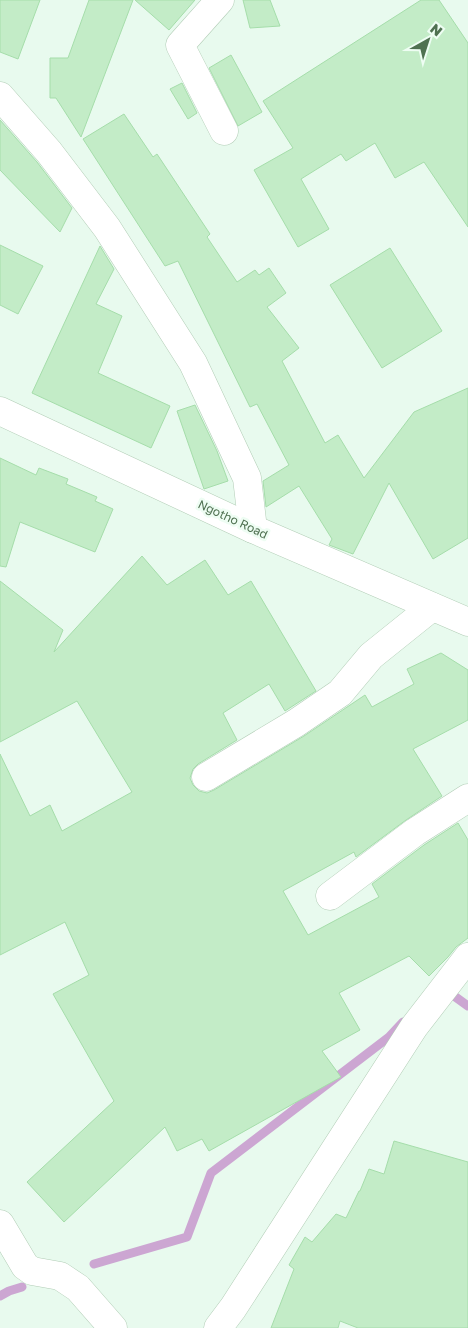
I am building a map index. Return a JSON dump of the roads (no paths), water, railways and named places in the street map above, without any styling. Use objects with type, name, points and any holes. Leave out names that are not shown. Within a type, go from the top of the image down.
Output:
[{"type":"street","points":[[220,0],[180,44],[224,131]]},
{"type":"street","points":[[0,96],[49,152],[107,228],[193,363],[247,478],[253,528]]},
{"type":"street","name":"Ngotho Road","points":[[0,411],[253,528],[468,622]]},
{"type":"street","points":[[206,777],[340,694],[371,656],[432,606]]},
{"type":"street","points":[[330,896],[415,832],[468,798]]},
{"type":"street","points":[[218,1328],[244,1291],[414,1027],[468,957]]},
{"type":"street","points":[[0,1224],[25,1266],[32,1271],[60,1276],[78,1288],[113,1328]]},
{"type":"waterway","points":[[450,993],[468,1006]]},
{"type":"waterway","points":[[94,1264],[187,1237],[211,1173],[389,1037],[403,1022]]},
{"type":"waterway","points":[[0,1296],[22,1287]]}]
